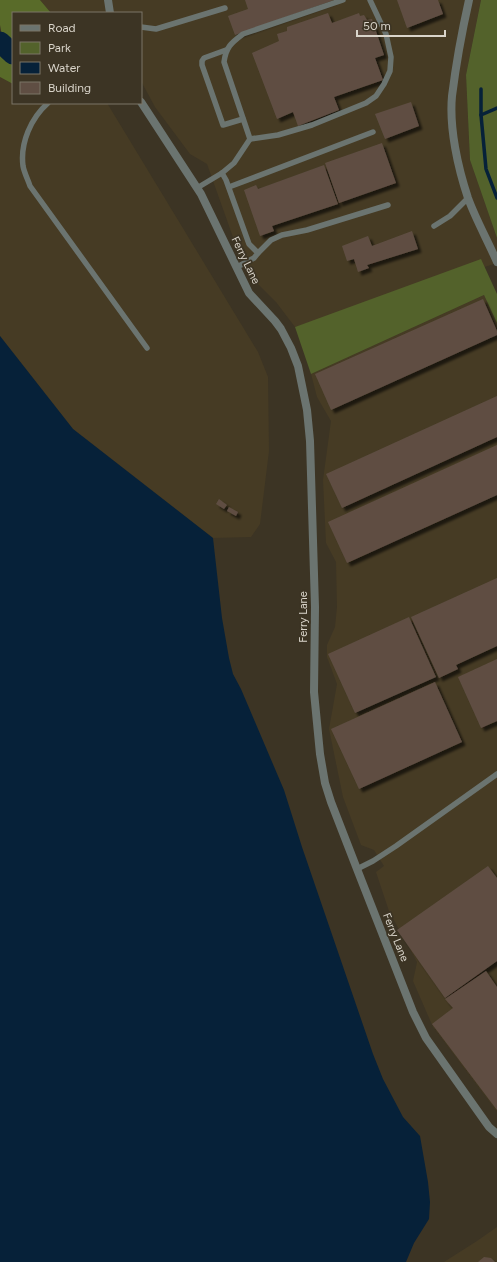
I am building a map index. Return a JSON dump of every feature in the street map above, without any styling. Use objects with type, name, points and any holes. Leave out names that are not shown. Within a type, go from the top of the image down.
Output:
[{"type":"street","points":[[108,0],[110,12]]},
{"type":"street","points":[[469,0],[452,97],[453,127],[458,158],[468,198],[497,262]]},
{"type":"street","name":"Ferry Lane","points":[[142,104],[202,194],[249,293],[275,321],[291,348],[298,366],[307,410],[310,441],[314,584],[314,692],[319,748],[325,783],[331,802],[413,1012],[426,1038],[489,1127],[497,1134]]},
{"type":"lane","points":[[250,139],[224,62],[226,50],[232,42],[242,34],[343,0]]},
{"type":"lane","points":[[197,188],[222,174],[234,163],[250,139],[278,135],[312,125],[366,103],[376,96],[390,71],[391,57],[386,34],[370,0]]},
{"type":"lane","points":[[142,27],[156,29],[225,8]]},
{"type":"lane","points":[[226,50],[204,58],[202,65],[223,126],[243,119]]},
{"type":"lane","points":[[47,104],[34,121],[27,134],[23,150],[23,167],[30,186],[147,348]]},
{"type":"lane","points":[[229,187],[373,132]]},
{"type":"lane","points":[[222,174],[229,187],[249,244],[258,253]]},
{"type":"lane","points":[[434,226],[450,216],[468,198]]},
{"type":"lane","points":[[237,267],[254,258],[271,240],[282,235],[307,230],[388,205]]},
{"type":"lane","points":[[357,869],[373,861],[396,846],[497,774]]},
{"type":"shaded area","points":[[40,0],[481,0],[466,75],[470,160],[497,238],[497,263],[295,327],[276,302],[252,278],[239,254],[207,164],[190,154],[155,107],[142,83],[142,12],[50,12]]},
{"type":"shaded area","points":[[0,77],[12,83],[12,104],[108,104],[258,352],[268,377],[269,451],[260,524],[251,537],[213,538],[73,429],[0,336]]},
{"type":"shaded area","points":[[484,295],[497,323],[497,1112],[433,1027],[413,981],[417,962],[389,911],[376,872],[384,866],[374,850],[361,845],[343,797],[329,729],[337,684],[327,657],[327,645],[335,627],[337,607],[336,562],[326,543],[323,480],[331,421],[317,397],[311,374]]},
{"type":"shaded area","points":[[497,1227],[497,1262],[444,1262],[477,1241]]},
{"type":"green space","points":[[0,0],[40,0],[50,12],[12,12],[12,47],[2,36],[0,25]]},
{"type":"green space","points":[[481,0],[497,0],[497,238],[470,160],[466,75]]},
{"type":"green space","points":[[0,51],[12,62],[12,83],[0,77]]},
{"type":"green space","points":[[481,259],[497,294],[497,323],[484,295],[311,374],[295,327]]},
{"type":"water","points":[[0,336],[73,429],[213,538],[222,618],[233,674],[241,689],[284,790],[302,847],[373,1054],[383,1079],[403,1117],[420,1136],[428,1182],[430,1202],[429,1219],[414,1243],[406,1262],[0,1262]]},
{"type":"building","points":[[245,0],[334,0],[235,35],[228,16],[248,9]]},
{"type":"building","points":[[397,0],[438,0],[443,14],[407,28]]},
{"type":"building","points":[[328,13],[332,23],[359,13],[360,16],[364,15],[367,20],[372,19],[384,55],[375,58],[383,80],[334,97],[339,110],[298,126],[293,112],[277,119],[252,53],[279,41],[277,34],[287,31],[287,27]]},
{"type":"building","points":[[411,102],[419,126],[385,139],[375,114]]},
{"type":"building","points":[[382,143],[396,183],[339,203],[325,163]]},
{"type":"building","points":[[324,165],[338,204],[272,226],[274,231],[260,236],[244,190],[256,185],[258,189]]},
{"type":"building","points":[[412,231],[418,249],[367,265],[369,268],[358,272],[354,259],[347,261],[342,246],[368,236],[372,246]]},
{"type":"building","points":[[483,299],[497,331],[497,335],[331,410],[315,374]]},
{"type":"building","points":[[497,396],[497,437],[342,508],[326,474]]},
{"type":"building","points":[[497,445],[497,495],[347,563],[328,522]]},
{"type":"building","points":[[219,499],[227,505],[224,509],[216,504]]},
{"type":"building","points":[[229,507],[238,512],[236,516],[227,511]]},
{"type":"building","points":[[497,578],[497,646],[456,665],[458,669],[439,678],[411,617]]},
{"type":"building","points":[[409,617],[436,677],[355,713],[328,654]]},
{"type":"building","points":[[497,659],[497,721],[481,728],[458,677]]},
{"type":"building","points":[[435,682],[462,742],[359,789],[331,729]]},
{"type":"building","points":[[488,866],[497,878],[497,961],[445,998],[397,930]]},
{"type":"building","points":[[486,971],[497,987],[497,1110],[432,1024],[453,1008],[445,999]]},
{"type":"building","points":[[484,1257],[491,1258],[495,1262],[478,1262]]},
{"type":"waterway","points":[[0,42],[12,53]]},
{"type":"waterway","points":[[481,89],[481,115],[486,169],[497,198]]},
{"type":"waterway","points":[[481,115],[497,108]]}]
